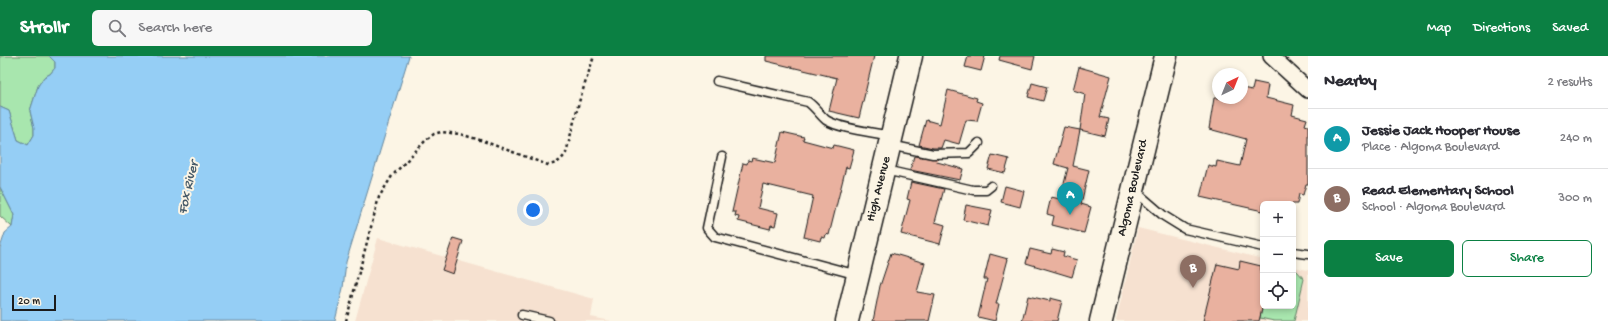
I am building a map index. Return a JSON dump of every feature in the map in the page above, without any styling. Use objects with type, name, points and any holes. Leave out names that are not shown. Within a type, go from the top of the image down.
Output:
[{"type":"main road","name":"High Avenue","points":[[847,321],[912,56]]},
{"type":"main road","name":"Algoma Boulevard","points":[[1101,321],[1166,56]]},
{"type":"street","points":[[1271,56],[1307,86]]},
{"type":"lane","points":[[717,81],[808,102],[825,119],[836,124],[933,154],[969,153],[979,142]]},
{"type":"lane","points":[[722,157],[707,228],[715,236],[858,275]]},
{"type":"lane","points":[[884,170],[973,190],[986,190],[991,186]]},
{"type":"lane","points":[[1133,189],[1164,216],[1185,229],[1260,246]]},
{"type":"lane","points":[[1296,252],[1308,254]]},
{"type":"lane","points":[[522,315],[549,321]]},
{"type":"path","points":[[346,321],[379,197],[392,176],[414,151],[434,134],[451,132],[483,141],[548,165],[559,162],[566,153],[579,102],[594,56]]},
{"type":"shaded area","points":[[1138,228],[1260,258],[1260,309],[1296,309],[1296,268],[1308,270],[1308,321],[1116,321]]},
{"type":"shaded area","points":[[378,238],[594,299],[591,317],[611,321],[355,321]]},
{"type":"green space","points":[[0,56],[49,56],[55,62],[55,68],[50,74],[44,77],[38,86],[30,111],[34,135],[28,145],[18,140],[9,111],[0,107]]},
{"type":"green space","points":[[0,187],[14,215],[12,227],[0,216]]},
{"type":"green space","points":[[1297,271],[1304,279],[1294,321],[1274,321],[1260,318],[1262,309],[1296,309]]},
{"type":"water","name":"Fox River","points":[[49,56],[409,56],[346,262],[343,288],[335,321],[0,321],[0,248],[5,233],[12,227],[14,215],[0,187],[0,107],[9,111],[18,140],[28,145],[34,135],[30,111],[38,86],[44,77],[50,74],[55,68],[55,62]]},
{"type":"building","points":[[766,56],[874,56],[859,118],[829,111],[837,78],[766,61]]},
{"type":"building","points":[[968,56],[985,56],[981,71],[965,67]]},
{"type":"building","points":[[1000,56],[1035,56],[1032,69],[999,60]]},
{"type":"building","points":[[1079,67],[1111,76],[1100,117],[1109,119],[1105,136],[1080,130],[1085,94],[1073,90]]},
{"type":"building","points":[[1254,82],[1268,85],[1266,98],[1294,105],[1292,115],[1307,119],[1305,125],[1308,126],[1308,184],[1306,184],[1303,195],[1299,194],[1297,204],[1296,201],[1260,201],[1260,210],[1200,197],[1208,165],[1216,167],[1217,161],[1240,166],[1246,139],[1209,129],[1213,104],[1248,104],[1248,89],[1252,90]]},
{"type":"building","points":[[1032,83],[1047,87],[1043,101],[1028,97]]},
{"type":"building","points":[[948,90],[977,98],[976,101],[982,103],[977,121],[966,120],[959,144],[944,140],[941,148],[919,145],[926,120],[940,124]]},
{"type":"building","points":[[1064,127],[1080,130],[1073,166],[1089,170],[1081,204],[1091,207],[1084,233],[1052,225],[1054,216],[1047,214],[1051,197],[1060,199],[1068,168],[1054,164]]},
{"type":"building","points":[[782,132],[804,137],[803,140],[833,148],[834,145],[854,150],[849,168],[846,167],[829,235],[826,234],[825,238],[821,237],[820,241],[804,237],[813,196],[763,184],[758,208],[778,213],[775,226],[771,225],[770,229],[738,221],[739,217],[735,216],[736,212],[732,212],[743,163],[747,164],[748,160],[751,161],[752,158],[775,163]]},
{"type":"building","points":[[992,155],[1009,159],[1005,173],[988,169]]},
{"type":"building","points":[[914,156],[938,159],[937,162],[963,169],[960,180],[910,170]]},
{"type":"building","points":[[911,182],[944,189],[935,222],[945,225],[940,244],[901,234],[910,200],[907,199]]},
{"type":"building","points":[[1005,186],[1024,191],[1020,207],[1001,202]]},
{"type":"building","points":[[966,205],[992,210],[988,226],[963,220]]},
{"type":"building","points":[[453,238],[463,241],[453,274],[442,270]]},
{"type":"building","points":[[1030,249],[1051,254],[1052,249],[1064,252],[1063,256],[1077,260],[1072,277],[1026,263]]},
{"type":"building","points":[[891,253],[925,263],[917,292],[935,295],[929,321],[873,321],[880,286]]},
{"type":"building","points":[[990,254],[1008,259],[996,304],[999,304],[995,321],[978,317],[987,279],[984,279]]},
{"type":"building","points":[[1240,261],[1260,266],[1260,309],[1262,309],[1259,321],[1203,321],[1217,264],[1239,269]]},
{"type":"building","points":[[1028,296],[1050,301],[1050,298],[1062,301],[1057,321],[1022,321]]},
{"type":"place","name":"Jessie Jack Hooper House","points":[[1070,215]]},
{"type":"place","name":"Read Elementary School","points":[[1193,288]]}]
